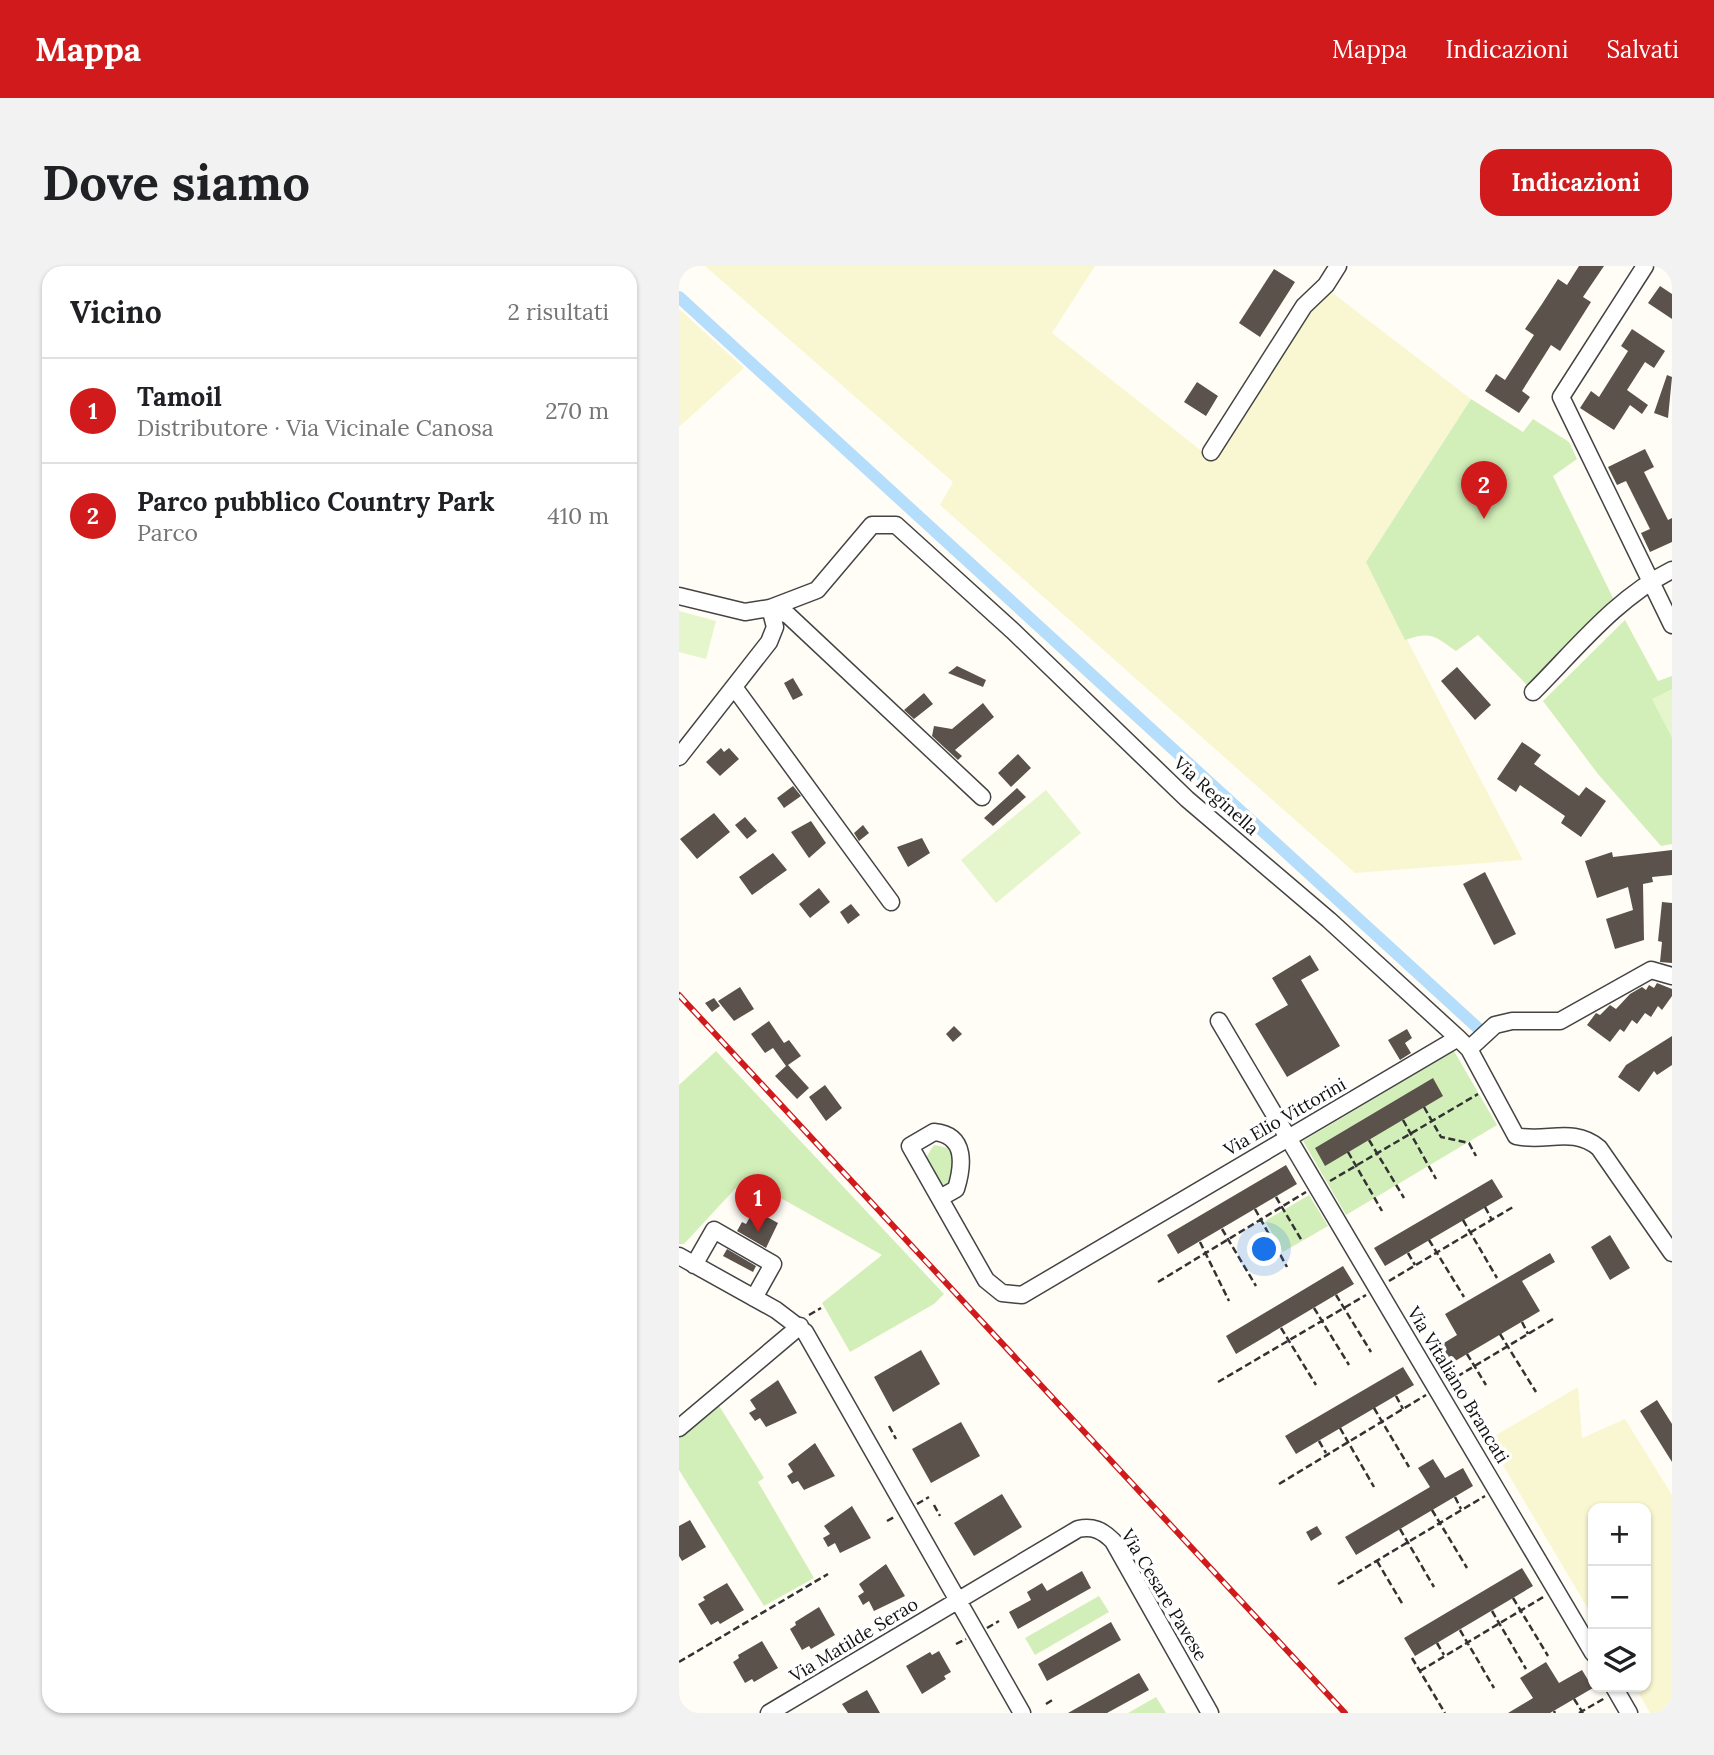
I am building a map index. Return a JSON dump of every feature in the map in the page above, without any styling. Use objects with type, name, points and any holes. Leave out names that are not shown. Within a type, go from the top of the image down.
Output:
[{"type":"street","points":[[1211,452],[1304,306],[1326,285],[1338,266]]},
{"type":"street","points":[[1645,266],[1562,397],[1672,625]]},
{"type":"street","name":"Via Reginella","points":[[679,596],[745,612],[770,608],[817,590],[872,525],[896,525],[1013,631],[1187,799],[1468,1043],[1512,1132],[1520,1137],[1576,1135],[1588,1139],[1599,1148],[1672,1253]]},
{"type":"street","points":[[1532,692],[1618,608],[1650,581],[1672,570]]},
{"type":"street","points":[[679,757],[769,642],[775,627],[770,608]]},
{"type":"street","points":[[770,608],[788,615],[982,797]]},
{"type":"street","points":[[734,687],[891,902]]},
{"type":"street","name":"Via Elio Vittorini","points":[[940,1198],[986,1280],[1008,1295],[1028,1292],[1289,1137],[1468,1043],[1495,1025],[1511,1021],[1560,1021],[1651,970],[1672,976]]},
{"type":"street","name":"Via Vitaliano Brancati","points":[[1219,1021],[1588,1645]]},
{"type":"street","points":[[694,1265],[714,1230],[773,1264],[754,1298]]},
{"type":"street","points":[[679,1256],[802,1321],[1022,1713]]},
{"type":"street","points":[[679,1428],[802,1321]]},
{"type":"street","name":"Via Cesare Pavese","points":[[959,1601],[1078,1529],[1095,1528],[1113,1541],[1210,1713]]},
{"type":"street","name":"Via Matilde Serao","points":[[769,1713],[959,1601]]},
{"type":"street","points":[[1612,1692],[1629,1713]]},
{"type":"path","points":[[1327,1182],[1479,1093]]},
{"type":"path","points":[[1424,1107],[1441,1137],[1469,1143],[1476,1156]]},
{"type":"path","points":[[1403,1120],[1436,1179]]},
{"type":"path","points":[[1370,1140],[1404,1198]]},
{"type":"path","points":[[1348,1152],[1382,1210]]},
{"type":"path","points":[[1158,1282],[1309,1191]]},
{"type":"path","points":[[1276,1197],[1302,1241]]},
{"type":"path","points":[[1485,1207],[1492,1220]]},
{"type":"path","points":[[1386,1283],[1513,1207]]},
{"type":"path","points":[[1255,1209],[1287,1267]]},
{"type":"path","points":[[1463,1220],[1497,1278]]},
{"type":"path","points":[[1222,1228],[1255,1286]]},
{"type":"path","points":[[1429,1240],[1464,1297]]},
{"type":"path","points":[[1200,1242],[1229,1301]]},
{"type":"path","points":[[1408,1253],[1415,1265]]},
{"type":"path","points":[[1218,1382],[1369,1293]]},
{"type":"path","points":[[1336,1295],[1371,1352]]},
{"type":"path","points":[[802,1321],[821,1308]]},
{"type":"path","points":[[1314,1308],[1349,1366]]},
{"type":"path","points":[[1445,1383],[1553,1319]]},
{"type":"path","points":[[1522,1321],[1528,1334]]},
{"type":"path","points":[[1281,1328],[1316,1385]]},
{"type":"path","points":[[1500,1334],[1536,1392]]},
{"type":"path","points":[[1468,1354],[1486,1385]]},
{"type":"path","points":[[1279,1483],[1429,1393]]},
{"type":"path","points":[[1396,1395],[1403,1409]]},
{"type":"path","points":[[1374,1409],[1409,1467]]},
{"type":"path","points":[[889,1426],[896,1439]]},
{"type":"path","points":[[1340,1428],[1374,1487]]},
{"type":"path","points":[[1319,1441],[1327,1454]]},
{"type":"path","points":[[1338,1584],[1488,1494]]},
{"type":"path","points":[[1455,1497],[1462,1510]]},
{"type":"path","points":[[934,1505],[940,1516]]},
{"type":"path","points":[[1432,1510],[1467,1568]]},
{"type":"path","points":[[1400,1529],[1434,1587]]},
{"type":"path","points":[[1377,1561],[1403,1605]]},
{"type":"path","points":[[679,1662],[828,1574]]},
{"type":"path","points":[[1420,1671],[1548,1595]]},
{"type":"path","points":[[1513,1598],[1548,1656]]},
{"type":"path","points":[[1492,1611],[1526,1669]]},
{"type":"path","points":[[1459,1629],[1494,1688]]},
{"type":"path","points":[[1437,1643],[1445,1656]]},
{"type":"path","points":[[1412,1658],[1445,1713]]},
{"type":"path","points":[[1574,1699],[1581,1712],[1610,1692]]},
{"type":"path","points":[[1046,1704],[1054,1699]]},
{"type":"shaded area","points":[[705,266],[1095,266],[1052,333],[1213,460],[1308,309],[1330,291],[1471,399],[1366,562],[1523,860],[1355,873],[940,505],[953,482]]},
{"type":"shaded area","points":[[679,309],[744,368],[679,427]]},
{"type":"shaded area","points":[[1578,1387],[1582,1438],[1625,1419],[1672,1495],[1672,1713],[1650,1713],[1638,1692],[1651,1692],[1651,1503],[1588,1503],[1588,1609],[1488,1440]]},
{"type":"green space","points":[[1471,399],[1523,432],[1533,419],[1569,442],[1577,459],[1553,476],[1615,602],[1530,688],[1478,635],[1456,651],[1432,636],[1405,640],[1366,562]]},
{"type":"green space","points":[[679,611],[716,621],[706,659],[679,652]]},
{"type":"green space","points":[[1625,620],[1658,681],[1672,676],[1672,844],[1661,846],[1598,774],[1543,701]]},
{"type":"green space","points":[[1672,689],[1672,738],[1652,699]]},
{"type":"green space","points":[[1046,790],[1081,833],[996,903],[961,860]]},
{"type":"green space","points":[[716,1051],[944,1294],[934,1304],[850,1352],[822,1303],[882,1255],[745,1178],[684,1244],[679,1244],[679,1085]]},
{"type":"green space","points":[[1454,1051],[1497,1125],[1346,1215],[1303,1141]]},
{"type":"green space","points":[[934,1145],[949,1148],[954,1161],[947,1187],[941,1188],[925,1159]]},
{"type":"green space","points":[[1309,1195],[1328,1226],[1283,1252],[1265,1221]]},
{"type":"green space","points":[[718,1404],[764,1478],[758,1482],[814,1578],[764,1606],[679,1470],[679,1438]]},
{"type":"green space","points":[[1099,1596],[1109,1612],[1035,1655],[1025,1638]]},
{"type":"green space","points":[[1156,1697],[1166,1713],[1128,1713]]},
{"type":"building","points":[[1579,266],[1604,266],[1583,297],[1591,302],[1560,351],[1551,345],[1522,391],[1530,397],[1519,413],[1485,391],[1496,374],[1505,380],[1534,335],[1525,329],[1558,279],[1567,285]]},
{"type":"building","points":[[1274,269],[1295,282],[1260,337],[1239,323]]},
{"type":"building","points":[[1660,286],[1672,294],[1672,319],[1648,303]]},
{"type":"building","points":[[1632,329],[1665,351],[1654,368],[1645,362],[1627,390],[1648,405],[1642,414],[1630,405],[1614,430],[1580,408],[1591,391],[1599,397],[1628,351],[1621,346]]},
{"type":"building","points":[[1667,375],[1672,377],[1668,418],[1654,413]]},
{"type":"building","points":[[1197,382],[1218,396],[1206,416],[1184,402]]},
{"type":"building","points":[[1645,449],[1654,467],[1644,472],[1668,520],[1672,518],[1672,542],[1650,552],[1641,533],[1650,529],[1626,481],[1617,485],[1608,467]]},
{"type":"building","points":[[957,666],[986,680],[983,687],[948,673]]},
{"type":"building","points":[[1457,667],[1491,705],[1475,720],[1441,681]]},
{"type":"building","points":[[793,678],[803,695],[793,700],[784,683]]},
{"type":"building","points":[[924,693],[933,704],[914,719],[904,710]]},
{"type":"building","points":[[983,703],[994,717],[955,750],[962,756],[958,760],[932,736],[934,726],[952,729]]},
{"type":"building","points":[[1522,742],[1541,755],[1534,764],[1579,796],[1586,787],[1606,801],[1581,837],[1561,823],[1565,816],[1520,785],[1516,792],[1497,779]]},
{"type":"building","points":[[721,748],[724,752],[729,748],[739,759],[720,776],[706,762]]},
{"type":"building","points":[[1018,754],[1031,768],[1011,787],[998,773]]},
{"type":"building","points":[[793,786],[801,796],[784,808],[777,798]]},
{"type":"building","points":[[1017,788],[1026,797],[993,826],[984,818]]},
{"type":"building","points":[[714,813],[730,832],[697,859],[680,839]]},
{"type":"building","points":[[745,817],[757,831],[747,839],[735,825]]},
{"type":"building","points":[[811,821],[826,843],[809,858],[791,832]]},
{"type":"building","points":[[863,825],[869,833],[859,841],[854,833]]},
{"type":"building","points":[[922,838],[930,853],[908,867],[897,847]]},
{"type":"building","points":[[1672,850],[1672,875],[1652,877],[1653,882],[1643,884],[1644,940],[1615,949],[1606,919],[1633,910],[1628,887],[1597,898],[1585,861],[1612,852],[1613,857]]},
{"type":"building","points":[[773,853],[787,870],[752,895],[739,877]]},
{"type":"building","points":[[1485,872],[1516,934],[1494,945],[1463,884]]},
{"type":"building","points":[[819,888],[830,902],[810,918],[799,904]]},
{"type":"building","points":[[1662,902],[1672,903],[1672,963],[1660,962],[1662,942],[1658,941]]},
{"type":"building","points":[[851,904],[860,915],[848,924],[840,912]]},
{"type":"building","points":[[1310,955],[1319,970],[1301,980],[1340,1046],[1287,1077],[1255,1024],[1288,1005],[1272,978]]},
{"type":"building","points":[[1657,983],[1672,989],[1672,996],[1662,1010],[1658,1006],[1651,1017],[1645,1013],[1637,1024],[1632,1020],[1624,1032],[1620,1029],[1610,1042],[1587,1025],[1596,1013],[1600,1015],[1610,1005],[1616,1009],[1630,994],[1642,987],[1646,990],[1649,985],[1654,988]]},
{"type":"building","points":[[740,987],[754,1009],[734,1021],[718,1001]]},
{"type":"building","points":[[714,998],[720,1006],[712,1012],[705,1003]]},
{"type":"building","points":[[769,1021],[784,1043],[789,1040],[801,1056],[788,1065],[809,1088],[797,1099],[775,1076],[786,1066],[773,1048],[765,1053],[751,1034]]},
{"type":"building","points":[[954,1026],[962,1034],[953,1042],[946,1034]]},
{"type":"building","points":[[1407,1029],[1412,1038],[1405,1043],[1411,1053],[1400,1060],[1388,1040]]},
{"type":"building","points":[[1672,1036],[1672,1065],[1657,1075],[1654,1071],[1639,1092],[1618,1077],[1626,1065]]},
{"type":"building","points":[[1433,1078],[1443,1096],[1325,1166],[1315,1148]]},
{"type":"building","points":[[825,1085],[842,1108],[826,1121],[809,1097]]},
{"type":"building","points":[[1286,1165],[1297,1184],[1178,1254],[1167,1235]]},
{"type":"building","points":[[1492,1179],[1503,1197],[1385,1266],[1374,1248]]},
{"type":"building","points":[[754,1210],[778,1223],[766,1248],[737,1231],[742,1222],[746,1224]]},
{"type":"building","points":[[1610,1235],[1630,1268],[1610,1280],[1591,1247]]},
{"type":"building","points":[[727,1249],[756,1266],[753,1272],[723,1256]]},
{"type":"building","points":[[1550,1253],[1555,1262],[1522,1281],[1540,1311],[1445,1367],[1434,1349],[1457,1335],[1445,1314]]},
{"type":"building","points":[[1343,1266],[1354,1284],[1236,1354],[1226,1336]]},
{"type":"building","points":[[921,1350],[940,1384],[893,1412],[874,1377]]},
{"type":"building","points":[[1403,1367],[1414,1385],[1296,1454],[1285,1436]]},
{"type":"building","points":[[778,1380],[797,1413],[766,1427],[760,1418],[755,1421],[749,1413],[756,1409],[750,1400]]},
{"type":"building","points":[[1657,1400],[1672,1424],[1672,1462],[1640,1411]]},
{"type":"building","points":[[961,1422],[980,1456],[931,1483],[912,1449]]},
{"type":"building","points":[[815,1443],[835,1476],[804,1490],[798,1481],[792,1484],[787,1476],[793,1472],[788,1464]]},
{"type":"building","points":[[1433,1459],[1445,1478],[1463,1468],[1473,1486],[1356,1555],[1345,1537],[1430,1487],[1418,1468]]},
{"type":"building","points":[[1002,1494],[1022,1527],[974,1556],[954,1523]]},
{"type":"building","points":[[852,1506],[871,1538],[840,1553],[835,1543],[828,1547],[823,1538],[830,1534],[824,1526]]},
{"type":"building","points":[[690,1520],[706,1547],[682,1561],[679,1556],[679,1526]]},
{"type":"building","points":[[1317,1526],[1322,1534],[1311,1541],[1306,1532]]},
{"type":"building","points":[[886,1564],[905,1596],[874,1611],[869,1601],[863,1605],[858,1596],[864,1592],[859,1584]]},
{"type":"building","points":[[1522,1568],[1533,1586],[1415,1656],[1404,1638]]},
{"type":"building","points":[[1082,1571],[1091,1588],[1018,1629],[1009,1612],[1031,1600],[1027,1592],[1042,1583],[1047,1591]]},
{"type":"building","points":[[727,1583],[744,1610],[720,1624],[718,1621],[711,1625],[698,1604],[705,1600],[703,1597]]},
{"type":"building","points":[[819,1607],[835,1635],[811,1649],[809,1646],[802,1650],[790,1629],[796,1625],[795,1622]]},
{"type":"building","points":[[1111,1622],[1121,1640],[1047,1681],[1038,1664]]},
{"type":"building","points":[[762,1641],[778,1668],[754,1682],[752,1679],[745,1683],[733,1662],[739,1658],[738,1655]]},
{"type":"building","points":[[939,1651],[951,1672],[944,1676],[946,1679],[922,1694],[906,1666],[930,1652],[932,1655]]},
{"type":"building","points":[[1546,1662],[1559,1683],[1582,1670],[1588,1680],[1588,1691],[1550,1713],[1508,1713],[1533,1698],[1520,1678]]},
{"type":"building","points":[[1139,1673],[1149,1690],[1107,1713],[1068,1713]]},
{"type":"building","points":[[867,1690],[880,1713],[848,1713],[842,1704]]},
{"type":"waterway","points":[[679,297],[1480,1030]]},
{"type":"railway","points":[[679,995],[1345,1713]]},
{"type":"place","name":"Parco pubblico Country Park","points":[[1484,519]]},
{"type":"place","name":"Tamoil","points":[[758,1232]]}]
